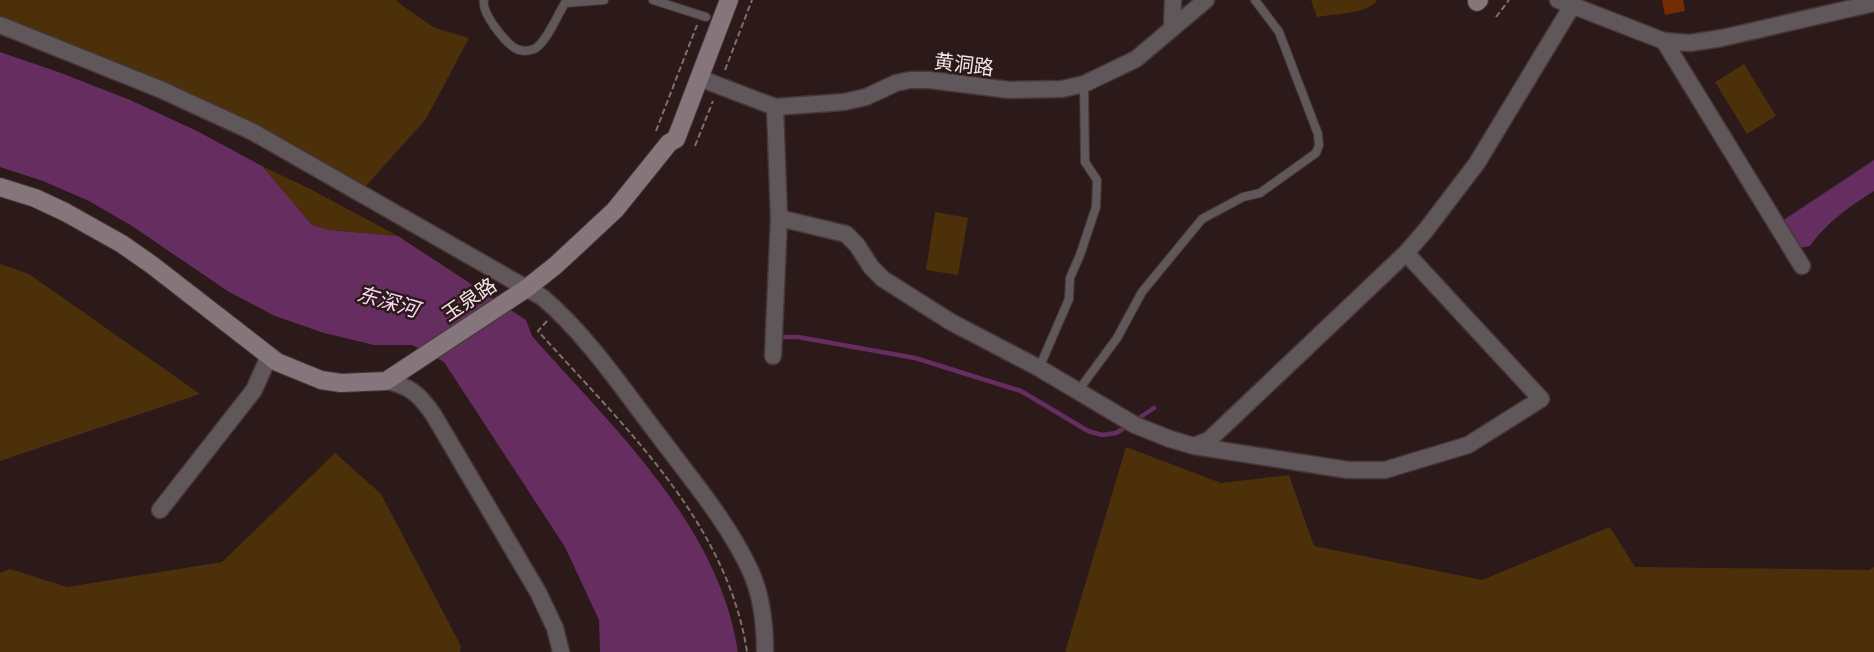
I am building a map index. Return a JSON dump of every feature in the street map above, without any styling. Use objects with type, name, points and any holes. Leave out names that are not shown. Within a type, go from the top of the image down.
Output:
[{"type":"street","name":"玉泉路","points":[[0,187],[65,212],[122,244],[269,356],[300,372],[321,380],[341,383],[386,381],[527,288],[556,265],[615,210],[669,143],[676,139],[729,0]]},
{"type":"street","points":[[1172,28],[1173,0]]},
{"type":"street","name":"黄洞路","points":[[699,78],[775,106],[844,102],[866,97],[896,83],[910,80],[930,80],[981,88],[1034,91],[1062,89],[1084,84],[1136,59],[1206,0]]},
{"type":"street","points":[[1194,446],[1209,440],[1406,254],[1477,162],[1565,3],[1664,41],[1690,42],[1722,38],[1874,3]]},
{"type":"street","points":[[0,25],[171,94],[253,132],[527,288],[556,309],[577,330],[707,501],[732,538],[756,587],[764,623],[765,652]]},
{"type":"street","points":[[1664,41],[1802,266]]},
{"type":"street","points":[[773,356],[779,218],[775,106]]},
{"type":"street","points":[[779,218],[846,234],[883,279],[951,322],[1040,368],[1135,425],[1194,446],[1348,470],[1385,470],[1467,445],[1541,399],[1406,254]]},
{"type":"street","points":[[160,510],[254,390],[269,356]]},
{"type":"street","points":[[386,381],[403,385],[414,392],[433,414],[538,592],[555,628],[561,652]]},
{"type":"lane","points":[[484,0],[485,14],[513,47],[522,51],[535,49],[544,40],[565,1],[604,0]]},
{"type":"lane","points":[[653,0],[702,20]]},
{"type":"lane","points":[[1078,391],[1117,338],[1142,292],[1202,219],[1243,197],[1260,193],[1316,153],[1319,146],[1318,134],[1279,32],[1255,0]]},
{"type":"lane","points":[[1040,368],[1069,299],[1070,278],[1095,207],[1097,180],[1084,162],[1084,84]]},
{"type":"path","points":[[1496,16],[1509,0]]},
{"type":"path","points":[[656,131],[702,20]]},
{"type":"path","points":[[550,318],[538,331],[665,475],[697,523],[723,573],[747,652]]},
{"type":"shaded area","points":[[0,0],[397,0],[435,28],[469,38],[426,119],[366,186],[170,90],[0,22]]},
{"type":"shaded area","points":[[1311,0],[1377,0],[1373,5],[1359,11],[1317,17]]},
{"type":"shaded area","points":[[1744,64],[1776,116],[1747,134],[1715,82]]},
{"type":"shaded area","points":[[262,166],[398,236],[329,230],[312,225]]},
{"type":"shaded area","points":[[935,212],[968,218],[958,275],[926,270]]},
{"type":"shaded area","points":[[0,264],[29,274],[200,394],[0,461]]},
{"type":"shaded area","points":[[1126,447],[1221,483],[1289,475],[1314,546],[1482,580],[1610,527],[1635,567],[1869,570],[1874,567],[1874,652],[1065,652]]},
{"type":"shaded area","points":[[335,453],[381,494],[461,646],[460,652],[0,652],[0,573],[10,569],[67,587],[222,562]]},
{"type":"water","name":"东深河","points":[[0,52],[130,100],[197,131],[262,166],[312,225],[329,230],[398,236],[526,320],[532,336],[628,443],[686,520],[709,562],[727,606],[738,652],[600,652],[599,620],[565,547],[444,362],[412,345],[374,345],[324,333],[275,316],[229,292],[132,226],[89,201],[43,181],[0,167]]},
{"type":"water","points":[[1874,160],[1874,191],[1832,222],[1810,246],[1800,248],[1782,221]]},
{"type":"building","points":[[1662,0],[1683,0],[1685,11],[1665,15]]},
{"type":"waterway","points":[[778,337],[798,337],[915,358],[1021,391],[1088,431],[1102,435],[1116,433],[1129,425]]},
{"type":"waterway","points":[[1136,420],[1154,408]]}]
